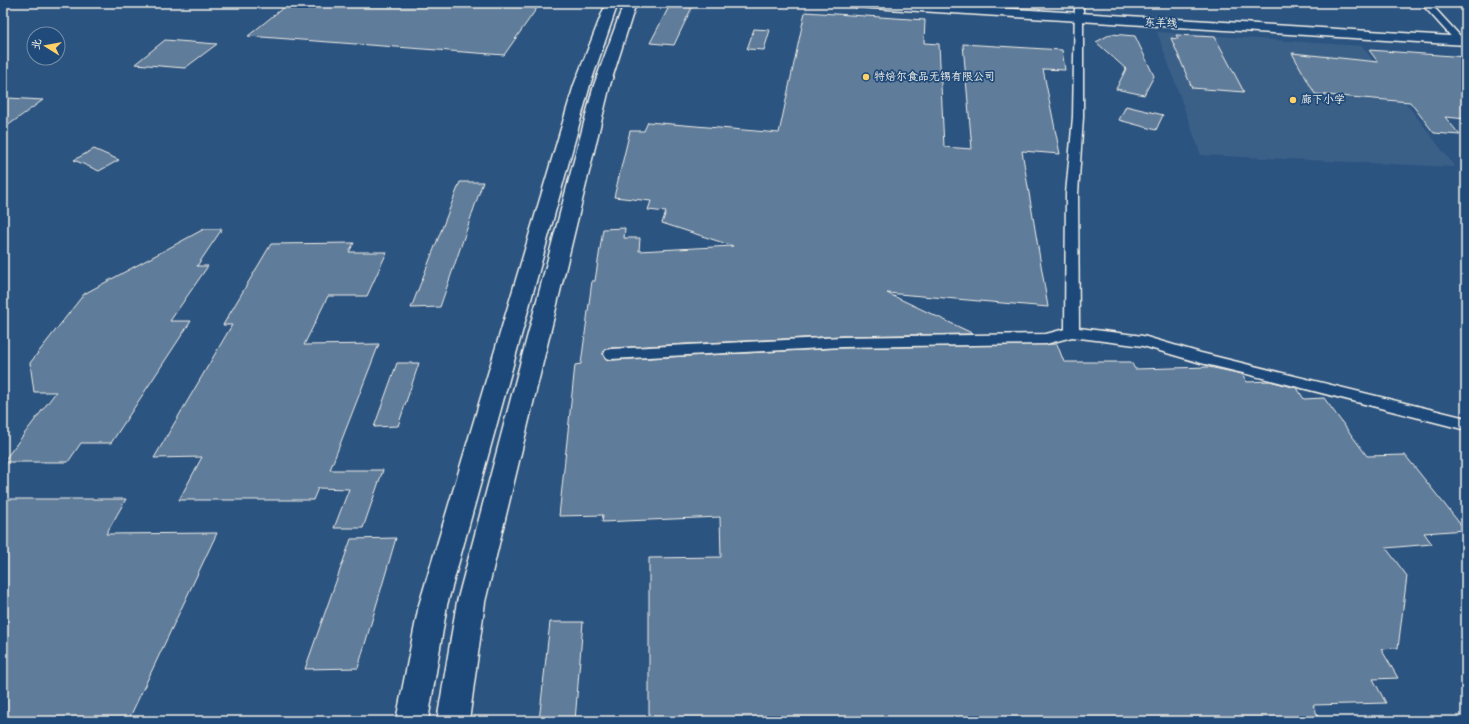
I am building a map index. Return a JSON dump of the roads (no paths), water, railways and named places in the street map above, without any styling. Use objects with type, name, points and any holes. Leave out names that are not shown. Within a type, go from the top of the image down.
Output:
[{"type":"main road","points":[[412,721],[433,605],[582,85],[612,3]]},
{"type":"main road","points":[[453,721],[471,602],[602,85],[630,3]]},
{"type":"main road","name":"东羊线","points":[[856,3],[1463,41]]},
{"type":"street","points":[[1072,332],[1072,194],[1078,117],[1079,3]]},
{"type":"street","points":[[1425,3],[1463,41]]},
{"type":"street","points":[[611,354],[842,342],[1046,339],[1072,332],[1143,341],[1201,358],[1247,368],[1466,424]]},
{"type":"place","name":"特焙尔食品无锡有限公司","points":[[866,77]]},
{"type":"place","name":"廊下小学","points":[[1293,100]]}]
